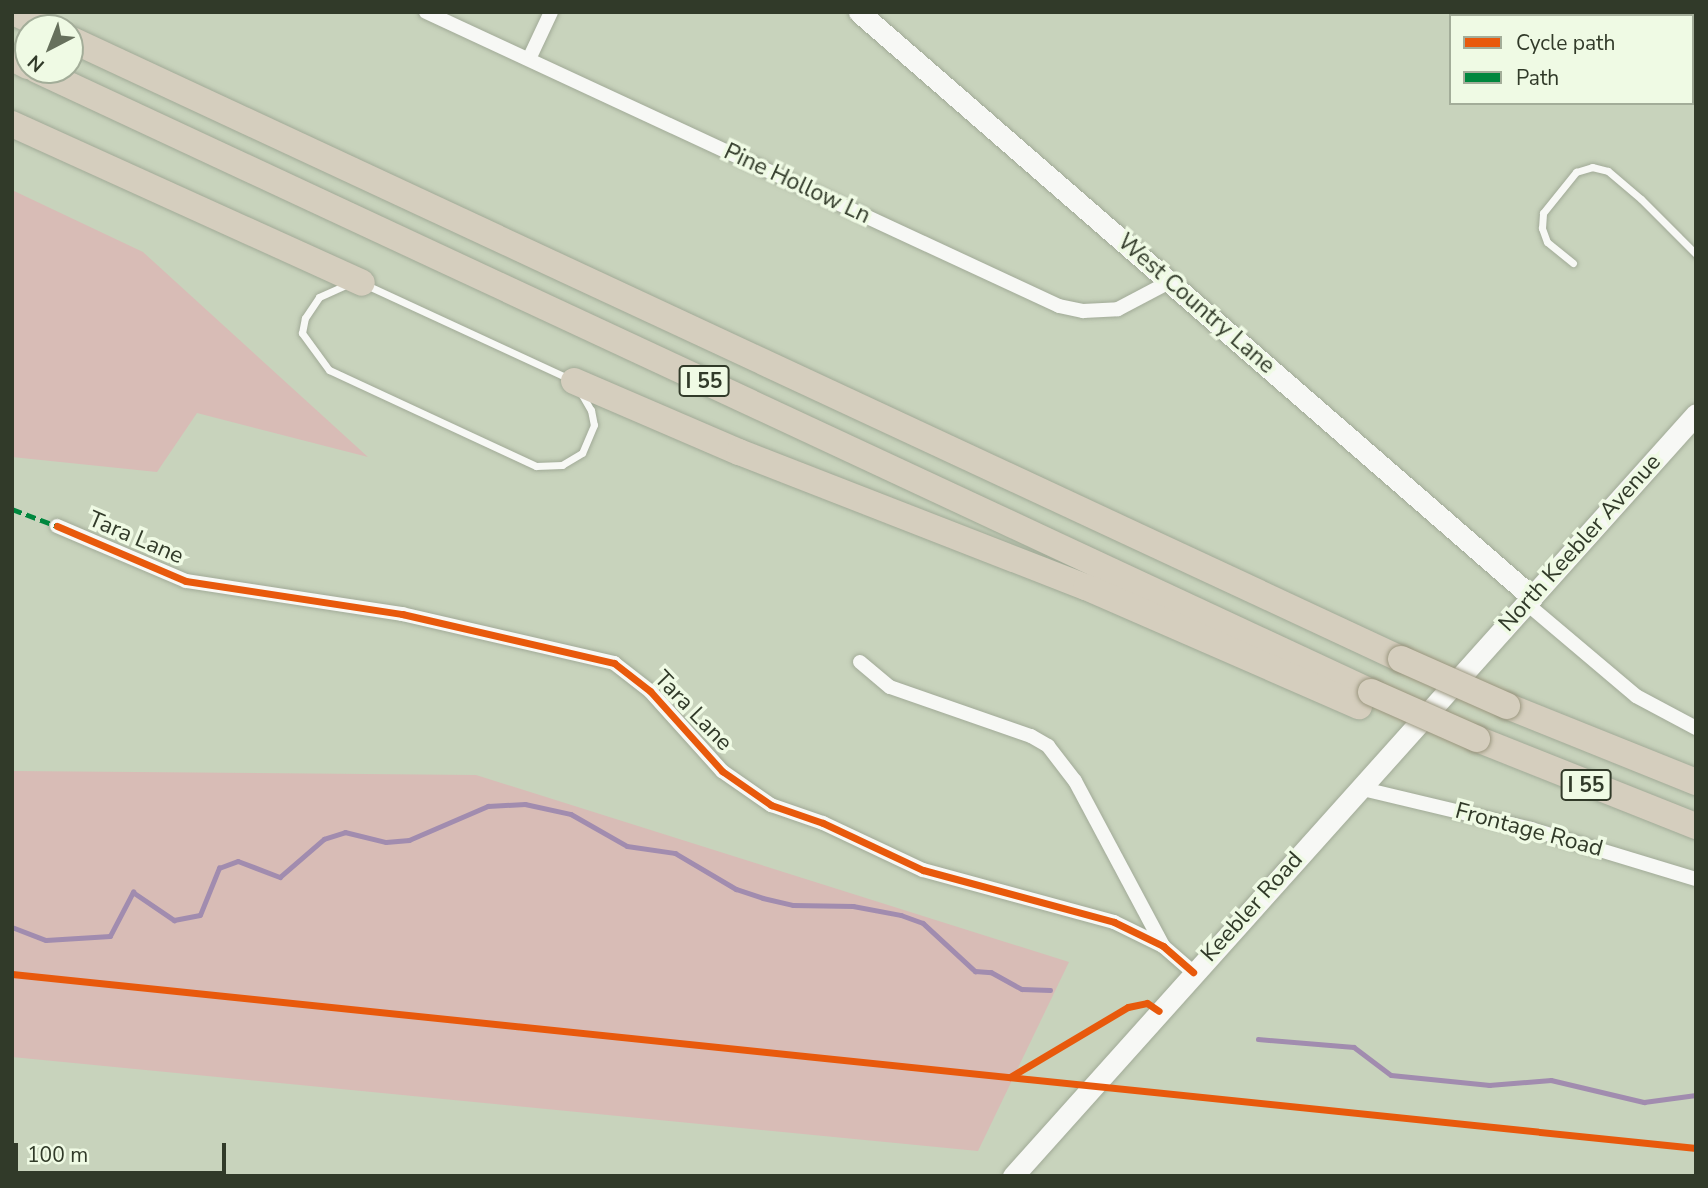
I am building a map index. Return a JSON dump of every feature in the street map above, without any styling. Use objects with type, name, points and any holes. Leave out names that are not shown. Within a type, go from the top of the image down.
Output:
[{"type":"highway","name":"I 55","points":[[84,46],[1401,659],[1507,706],[1696,782]]},
{"type":"highway","name":"I 55","points":[[67,84],[1365,699],[1471,745],[1517,757],[1696,826]]},
{"type":"highway","points":[[12,124],[362,283]]},
{"type":"highway","points":[[574,381],[739,452],[1365,699]]},
{"type":"street","name":"Pine Hollow Ln","points":[[426,12],[1059,306],[1083,311],[1118,309],[1171,281]]},
{"type":"street","points":[[529,60],[551,12]]},
{"type":"street","name":"West Country Lane","points":[[859,12],[1171,281],[1636,696],[1696,728]]},
{"type":"street","name":"North Keebler Avenue","points":[[1464,670],[1696,414]]},
{"type":"street","name":"Tara Lane","points":[[57,526],[186,580],[402,614],[614,663],[650,691],[722,771],[771,805],[836,829],[923,870],[1092,914],[1163,946],[1193,972]]},
{"type":"street","name":"Tara Lane","points":[[860,662],[890,687],[1031,736],[1048,746],[1075,781],[1163,946]]},
{"type":"street","name":"Keebler Road","points":[[1013,1176],[1464,670]]},
{"type":"street","name":"Frontage Road","points":[[1359,788],[1531,829],[1696,879]]},
{"type":"lane","points":[[1573,264],[1547,242],[1542,228],[1544,213],[1576,172],[1592,167],[1616,178],[1696,254]]},
{"type":"lane","points":[[362,283],[574,381],[591,410],[591,440],[572,461],[549,467],[536,466],[343,379],[307,344],[302,333],[305,318],[329,289],[362,283]]},
{"type":"shaded area","points":[[12,190],[143,252],[368,457],[197,413],[157,472],[12,457]]},
{"type":"shaded area","points":[[12,771],[476,775],[1069,962],[978,1151],[12,1057]]},
{"type":"waterway","points":[[12,927],[46,940],[110,936],[133,892],[174,920],[200,915],[219,868],[238,861],[280,877],[324,839],[345,832],[386,842],[409,840],[488,806],[525,804],[571,814],[627,846],[675,853],[736,889],[763,898],[793,905],[853,906],[901,915],[923,923],[975,971],[991,972],[1022,989],[1050,990]]},
{"type":"waterway","points":[[1258,1039],[1354,1047],[1391,1075],[1489,1085],[1551,1080],[1644,1102],[1696,1095]]},
{"type":"marked path","points":[[12,509],[57,526]]},
{"type":"cycle path","points":[[57,526],[186,581],[402,614],[614,663],[650,691],[722,771],[771,805],[823,823],[923,870],[1114,922],[1163,946],[1193,972]]},
{"type":"cycle path","points":[[12,974],[1696,1148]]},
{"type":"cycle path","points":[[1010,1077],[1128,1007],[1147,1003],[1159,1011]]}]
